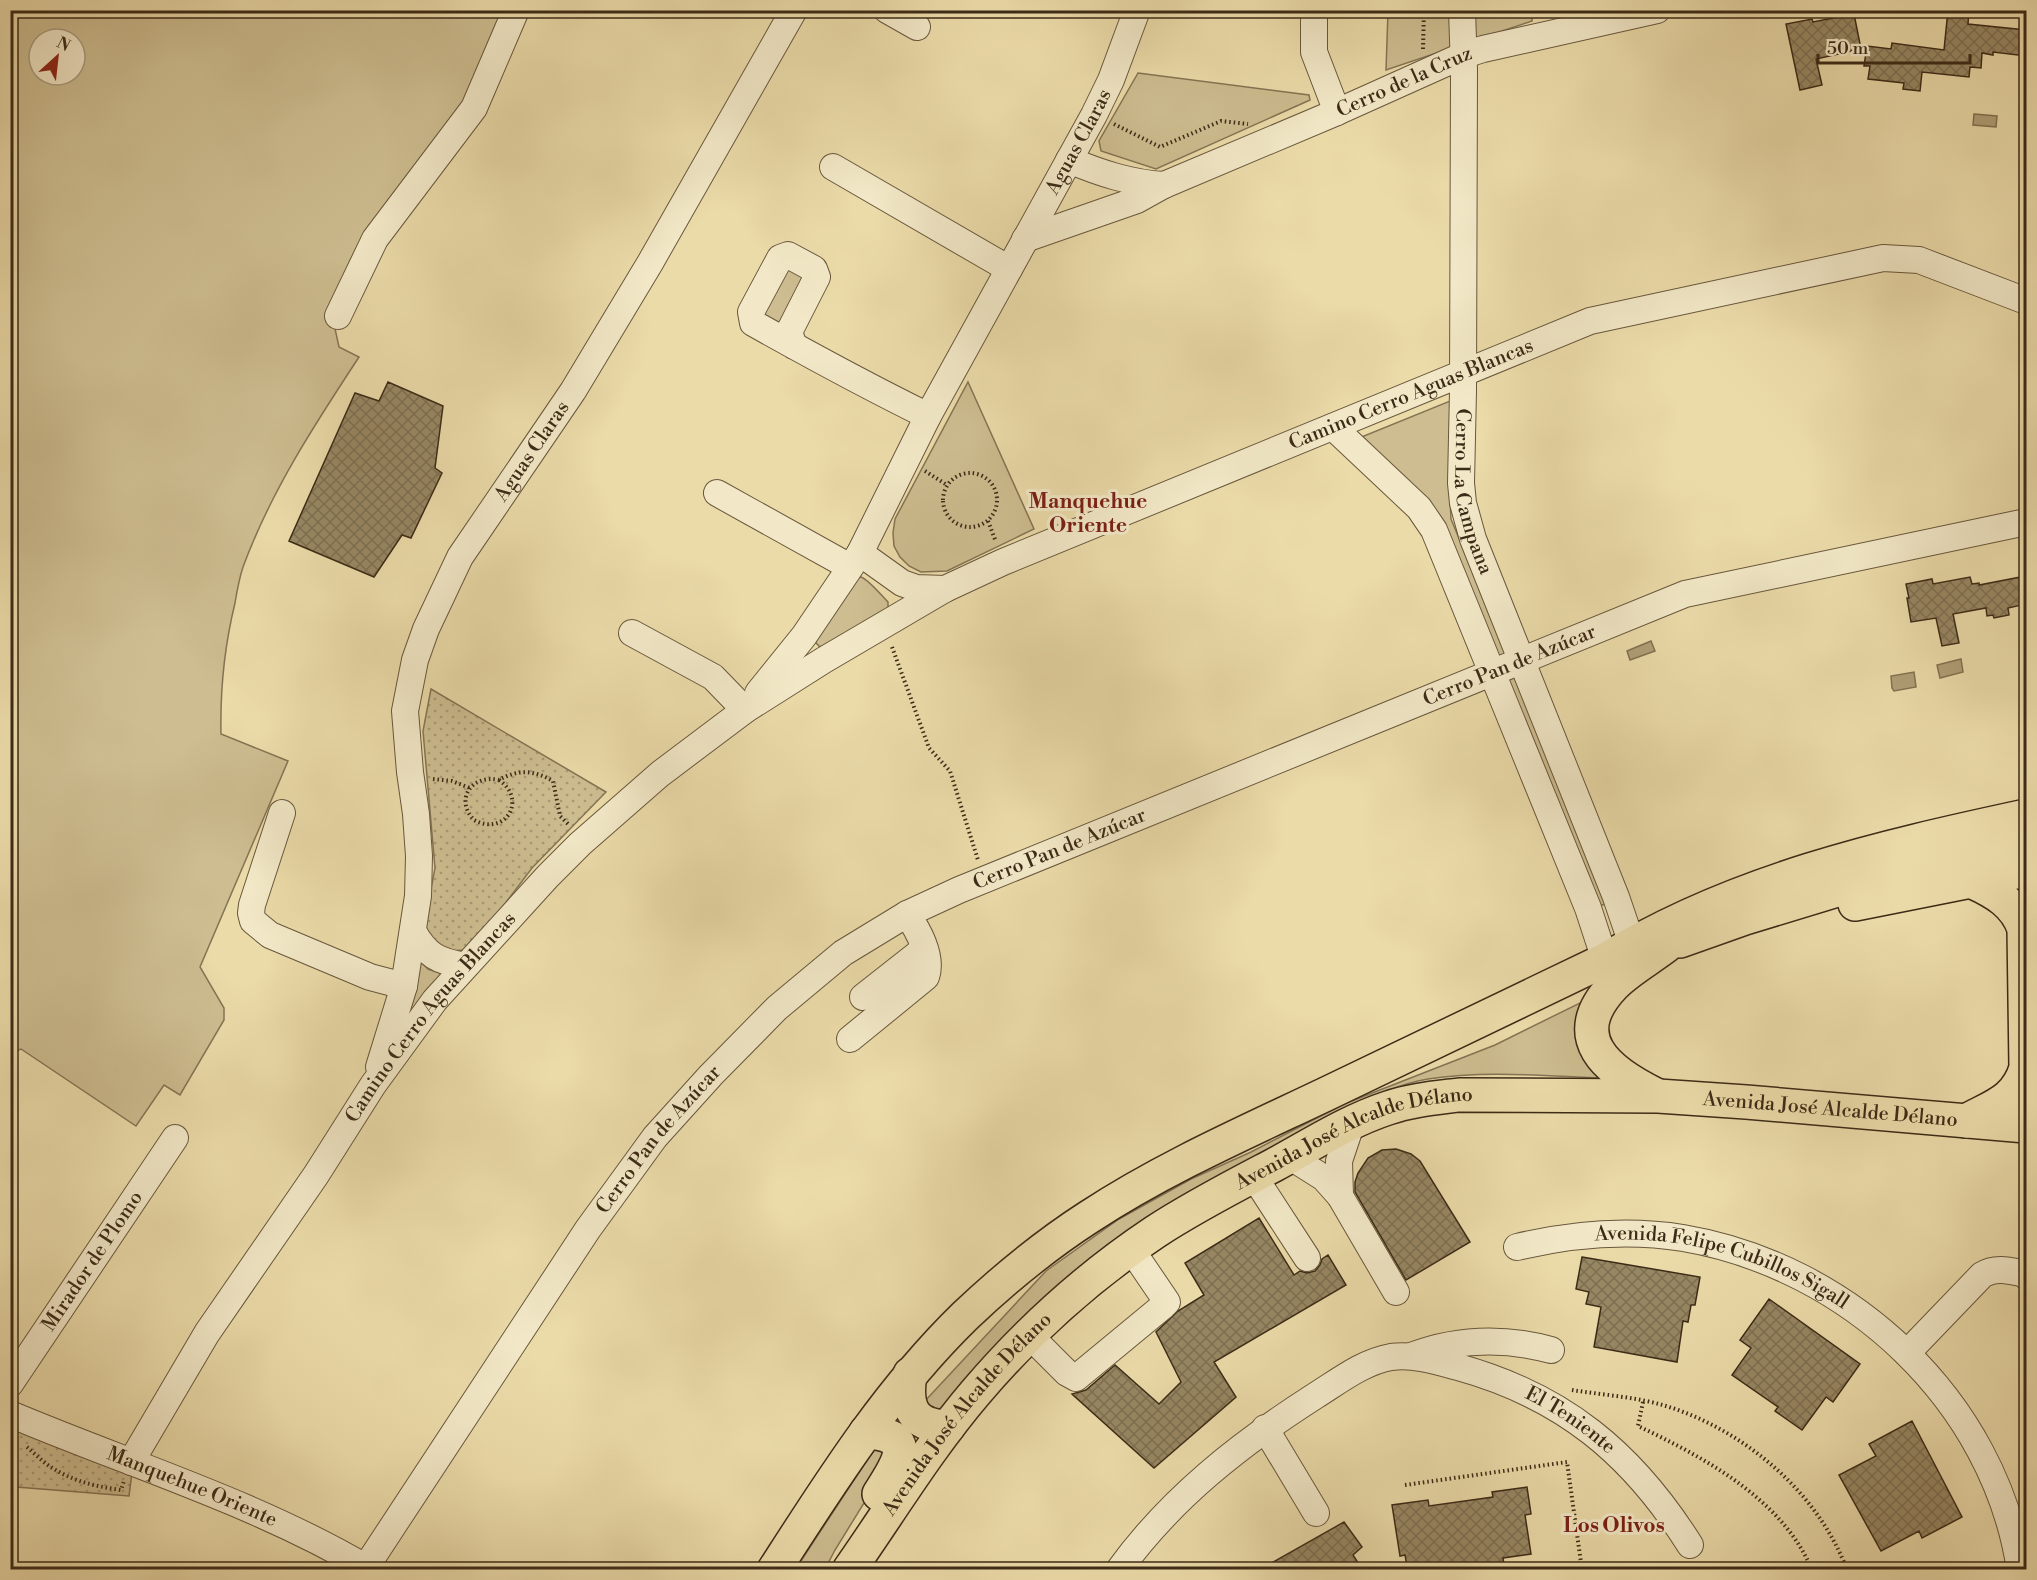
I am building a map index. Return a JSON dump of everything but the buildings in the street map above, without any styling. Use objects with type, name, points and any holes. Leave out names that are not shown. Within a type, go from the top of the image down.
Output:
[{"type":"main road","points":[[774,1569],[866,1431],[910,1374],[965,1317],[1027,1261],[1115,1200],[1235,1137],[1619,952],[1663,927],[1719,902],[1776,880],[1940,835],[2026,816]]},
{"type":"main road","points":[[1619,952],[1666,946],[1745,918],[1929,862],[2026,841]]},
{"type":"main road","points":[[1745,918],[1838,907],[2026,870]]},
{"type":"main road","points":[[1966,1121],[2011,1096],[2022,1080],[2026,1068],[2024,929],[2014,909],[1994,892],[1973,882]]},
{"type":"main road","points":[[1658,1096],[1627,1080],[1603,1060],[1594,1045],[1592,1025],[1599,1005],[1615,985],[1666,946]]},
{"type":"main road","name":"Avenida José Alcalde Délano","points":[[849,1569],[948,1427],[975,1393],[1029,1335],[1070,1298],[1131,1249],[1177,1218],[1352,1122],[1387,1108],[1459,1095],[1658,1096],[1758,1102],[2026,1126]]},
{"type":"main road","points":[[910,1374],[909,1400],[914,1415],[928,1424],[948,1427]]},
{"type":"main road","points":[[832,1569],[901,1459],[898,1444],[884,1435],[866,1431]]},
{"type":"street","points":[[338,315],[381,231],[474,108],[516,10]]},
{"type":"street","name":"Aguas Claras","points":[[373,1084],[404,986],[418,896],[419,856],[405,711],[415,660],[426,629],[460,557],[573,391],[650,262],[794,10]]},
{"type":"street","points":[[887,10],[917,27]]},
{"type":"street","name":"Aguas Claras","points":[[745,710],[804,636],[855,560],[928,416],[1094,115],[1111,80],[1137,10]]},
{"type":"street","points":[[1314,10],[1314,52],[1337,112]]},
{"type":"street","name":"Cerro La Campana","points":[[1462,10],[1464,55],[1461,483],[1463,502],[1473,539],[1616,897],[1619,952]]},
{"type":"street","name":"Cerro de la Cruz","points":[[1025,239],[1137,200],[1164,185],[1337,112],[1464,55],[1657,10]]},
{"type":"street","name":"Cerro de la Cruz","points":[[1068,160],[1118,178],[1138,183],[1164,185]]},
{"type":"street","points":[[832,167],[1009,269]]},
{"type":"street","name":"Camino Cerro Aguas Blancas","points":[[130,1462],[207,1333],[316,1175],[373,1084],[435,1000],[580,844],[660,774],[745,710],[824,660],[945,590],[1003,561],[1590,321],[1883,258],[1919,260],[2026,301]]},
{"type":"street","points":[[794,346],[928,416]]},
{"type":"street","name":"Cerro La Campana","points":[[1333,427],[1419,508],[1434,530],[1588,908],[1619,952]]},
{"type":"street","points":[[717,493],[902,583],[916,588],[945,590]]},
{"type":"street","name":"Cerro Pan de Azúcar","points":[[367,1569],[588,1229],[655,1137],[711,1075],[777,1008],[843,953],[907,914],[1032,860],[1685,594],[2026,522]]},
{"type":"street","points":[[890,622],[902,602],[902,583]]},
{"type":"street","points":[[632,633],[713,677],[745,710]]},
{"type":"street","points":[[804,636],[804,646],[809,655],[824,660]]},
{"type":"street","points":[[282,813],[252,905],[253,921],[270,935],[370,976],[404,986]]},
{"type":"street","points":[[850,1039],[922,982],[928,970],[919,932],[907,914]]},
{"type":"street","points":[[413,931],[426,951],[435,957],[465,966]]},
{"type":"street","points":[[863,997],[924,950]]},
{"type":"street","points":[[1340,1196],[1339,1161],[1352,1122]]},
{"type":"street","name":"Mirador de Plomo","points":[[10,1384],[175,1138]]},
{"type":"street","points":[[1289,1156],[1324,1178],[1340,1196],[1396,1292]]},
{"type":"street","points":[[1253,1175],[1307,1258]]},
{"type":"street","name":"Avenida Felipe Cubillos Sigall","points":[[1517,1247],[1549,1239],[1616,1233],[1660,1235],[1715,1244],[1776,1264],[1858,1311],[1907,1353],[1932,1379],[1953,1408],[1986,1462],[2009,1521],[2020,1569]]},
{"type":"street","points":[[1029,1335],[1067,1373],[1076,1378],[1162,1307],[1167,1302],[1131,1249]]},
{"type":"street","points":[[1907,1353],[1982,1275],[1990,1270],[1998,1269],[2026,1274],[2026,1276]]},
{"type":"street","name":"El Teniente","points":[[1411,1356],[1430,1349],[1470,1341],[1511,1341],[1551,1350]]},
{"type":"street","name":"El Teniente","points":[[1119,1569],[1156,1523],[1182,1497],[1209,1472],[1265,1428],[1365,1365],[1394,1357],[1411,1356],[1492,1377],[1524,1390],[1582,1425],[1607,1445],[1646,1483],[1690,1545]]},
{"type":"street","name":"Manquehue Oriente","points":[[10,1414],[226,1499],[305,1535],[367,1569]]},
{"type":"street","points":[[1265,1428],[1316,1513]]},
{"type":"path","points":[[1423,74],[1424,10]]},
{"type":"path","points":[[1094,115],[1160,147],[1221,121],[1254,124]]},
{"type":"path","points":[[962,474],[980,475],[987,480],[997,495],[994,513],[981,525],[963,527],[955,524],[944,510],[944,493],[947,485],[953,478],[962,474]]},
{"type":"path","points":[[890,622],[929,748],[950,771],[980,863]]},
{"type":"path","points":[[499,780],[510,774],[529,771],[553,781],[560,816],[569,825],[580,844]]},
{"type":"path","points":[[410,772],[438,780],[452,781],[470,788]]},
{"type":"path","points":[[489,778],[499,780],[509,790],[513,803],[511,811],[498,824],[489,826],[481,824],[470,816],[466,797],[470,788],[482,780],[489,778]]},
{"type":"path","points":[[1565,1389],[1663,1405],[1703,1420],[1748,1447],[1796,1489],[1824,1523],[1847,1569]]},
{"type":"path","points":[[1642,1402],[1638,1426],[1709,1462],[1744,1488],[1762,1503],[1797,1540],[1812,1569]]},
{"type":"path","points":[[19,1441],[43,1462],[67,1477],[93,1486],[121,1490],[130,1462]]},
{"type":"path","points":[[1405,1485],[1567,1462],[1582,1569]]},
{"type":"shaded area","points":[[11,11],[510,11],[469,105],[332,315],[339,347],[359,357],[280,485],[254,539],[242,572],[225,652],[221,734],[288,761],[200,967],[224,1008],[224,1020],[180,1095],[164,1085],[136,1126],[21,1049],[11,1053]]},
{"type":"shaded area","points":[[1388,11],[1533,11],[1532,21],[1386,70]]},
{"type":"shaded area","points":[[1138,73],[1309,95],[1310,100],[1156,169],[1101,151],[1099,141]]},
{"type":"shaded area","points":[[1974,114],[1997,116],[1996,127],[1973,125]]},
{"type":"shaded area","points":[[784,262],[809,271],[783,328],[757,319]]},
{"type":"shaded area","points":[[968,382],[1034,529],[947,571],[921,572],[909,566],[894,546],[895,519]]},
{"type":"shaded area","points":[[1450,401],[1451,519],[1610,902],[1597,907],[1444,523],[1359,438]]},
{"type":"shaded area","points":[[861,577],[888,602],[888,609],[822,647],[819,646],[816,643],[817,637],[856,578]]},
{"type":"shaded area","points":[[1651,641],[1655,651],[1630,660],[1627,651]]},
{"type":"shaded area","points":[[1961,659],[1963,672],[1940,678],[1937,665]]},
{"type":"shaded area","points":[[1914,672],[1916,687],[1894,691],[1891,676]]},
{"type":"shaded area","points":[[431,689],[606,792],[532,868],[470,950],[443,951],[422,936],[435,868],[423,731]]},
{"type":"shaded area","points":[[422,963],[428,969],[442,974],[410,1015],[407,1015],[419,964]]},
{"type":"shaded area","points":[[1588,999],[1602,1078],[1515,1074],[1428,1079],[1386,1091],[1318,1123],[940,1414],[923,1403],[1046,1271],[1119,1219],[1191,1179],[1251,1152],[1344,1104],[1495,1045]]},
{"type":"shaded area","points":[[10,1424],[132,1472],[129,1496],[16,1487],[11,1483]]},
{"type":"shaded area","points":[[877,1445],[893,1456],[825,1569],[795,1570]]},
{"type":"district","name":"Manquehue Oriente","points":[[1088,514]]},
{"type":"district","name":"Los Olivos","points":[[1614,1526]]}]
